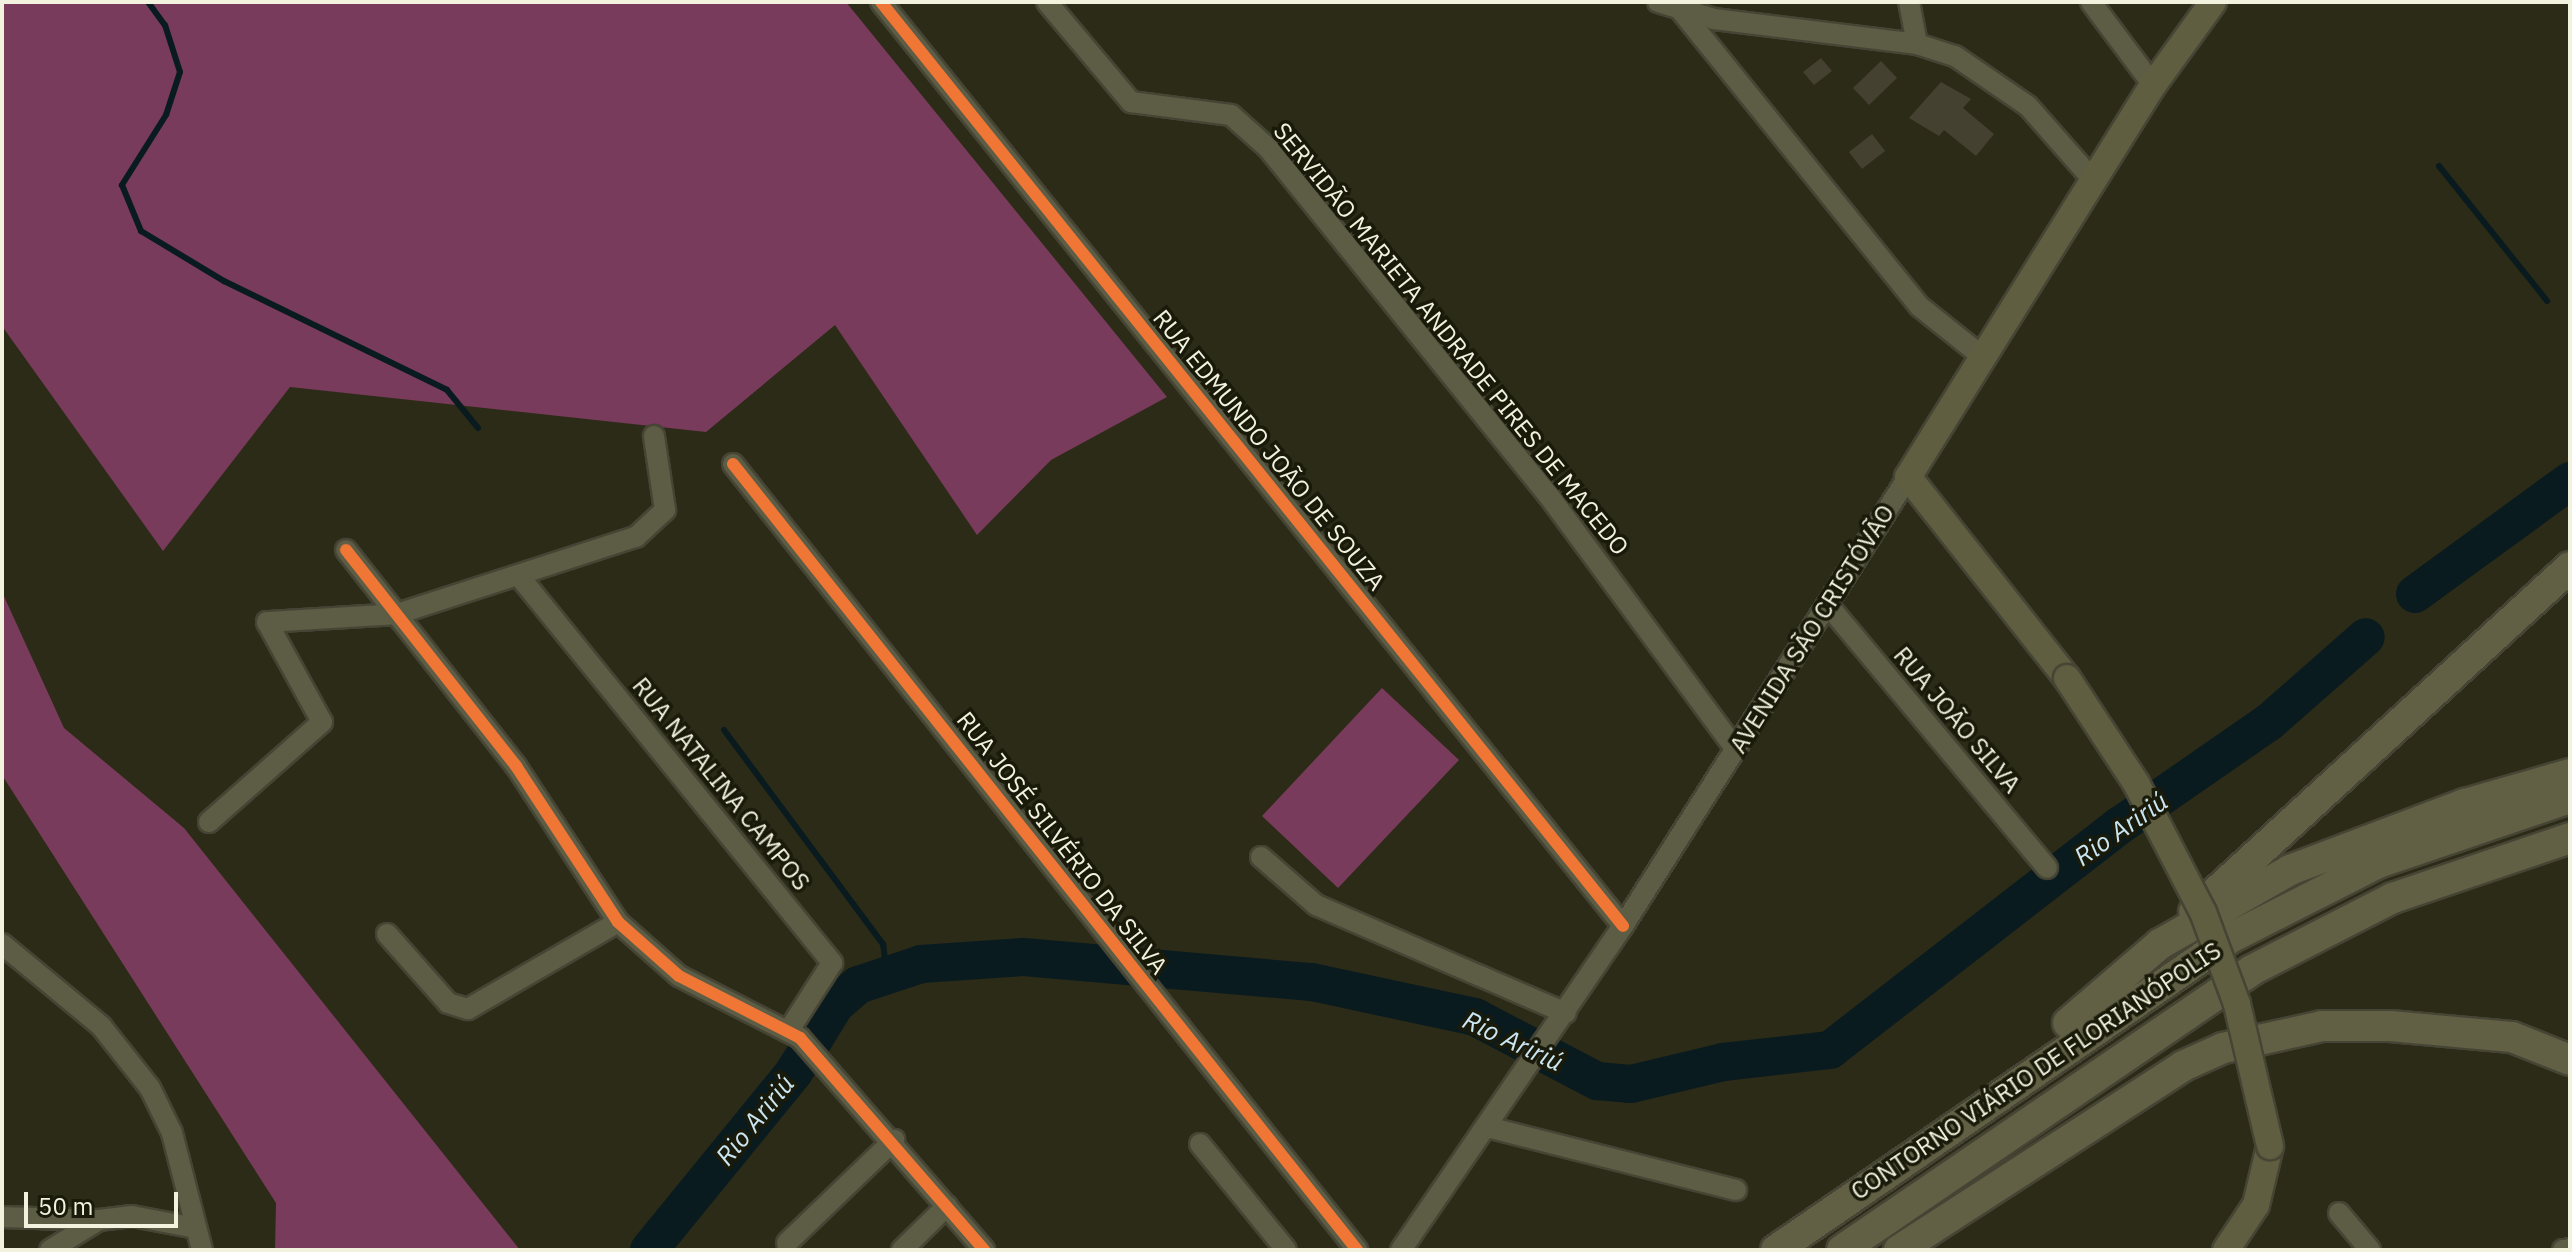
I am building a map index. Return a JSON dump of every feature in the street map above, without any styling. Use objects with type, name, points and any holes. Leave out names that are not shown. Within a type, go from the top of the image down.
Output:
[{"type":"highway","points":[[1936,1137],[2160,944],[2570,567]]},
{"type":"highway","points":[[2160,944],[2290,870],[2465,804],[2570,774]]},
{"type":"highway","name":"CONTORNO VIÁRIO DE FLORIANÓPOLIS","points":[[1776,1250],[2142,993],[2285,907],[2426,843],[2570,798]]},
{"type":"highway","name":"CONTORNO VIÁRIO DE FLORIANÓPOLIS","points":[[1842,1250],[2252,970],[2393,898],[2570,838]]},
{"type":"highway","points":[[1899,1250],[2183,1066],[2223,1048],[2322,1026],[2390,1026],[2512,1037],[2570,1060]]},
{"type":"main road","name":"AVENIDA SÃO CRISTÓVÃO","points":[[1908,477],[2153,85],[2211,3]]},
{"type":"main road","points":[[1908,477],[2067,678],[2142,794],[2203,912],[2244,1027],[2270,1146],[2256,1205],[2226,1250]]},
{"type":"street","name":"RUA EDMUNDO JOÃO DE SOUZA","points":[[881,2],[1623,926]]},
{"type":"street","name":"SERVIDÃO MARIETA ANDRADE PIRES DE MACEDO","points":[[1047,2],[1131,102],[1231,115],[1268,148],[1540,485],[1736,750]]},
{"type":"street","points":[[1658,2],[1682,12],[1917,44],[1955,56],[2002,84],[2050,127],[2093,180]]},
{"type":"street","points":[[1909,2],[1917,44]]},
{"type":"street","points":[[2091,2],[2153,85]]},
{"type":"street","points":[[1682,12],[1919,306],[1983,357]]},
{"type":"street","points":[[209,822],[322,722],[267,622],[397,614],[636,537],[658,521],[665,483],[654,436]]},
{"type":"street","name":"RUA JOSÉ SILVÉRIO DA SILVA","points":[[733,464],[1357,1250]]},
{"type":"street","name":"AVENIDA SÃO CRISTÓVÃO","points":[[1401,1250],[1566,1013],[1908,477]]},
{"type":"street","points":[[346,550],[534,791],[618,922],[679,976],[795,1034],[825,1061],[984,1250]]},
{"type":"street","name":"RUA NATALINA CAMPOS","points":[[519,576],[832,963],[795,1034]]},
{"type":"street","name":"RUA JOÃO SILVA","points":[[1828,605],[2047,868]]},
{"type":"street","points":[[1261,857],[1316,905],[1566,1013]]},
{"type":"street","points":[[387,934],[448,1003],[468,1009],[618,922]]},
{"type":"street","points":[[2,944],[101,1026],[150,1088],[172,1133],[202,1250]]},
{"type":"street","points":[[1487,1127],[1736,1190]]},
{"type":"street","points":[[787,1243],[894,1140]]},
{"type":"street","points":[[1200,1144],[1286,1250]]},
{"type":"street","points":[[902,1250],[947,1206]]},
{"type":"street","points":[[2339,1213],[2370,1250]]},
{"type":"street","points":[[2,1217],[99,1220],[132,1216],[196,1228]]},
{"type":"street","points":[[50,1250],[99,1220]]},
{"type":"street","points":[[2563,1250],[2570,1249]]},
{"type":"shaded area","points":[[2,2],[846,2],[1167,397],[1051,460],[977,535],[835,325],[706,432],[290,387],[163,551],[2,326]]},
{"type":"shaded area","points":[[2,592],[64,728],[184,828],[520,1250],[275,1250],[276,1203],[2,775]]},
{"type":"shaded area","points":[[1382,688],[1459,760],[1338,888],[1262,816]]},
{"type":"building","points":[[1821,58],[1832,71],[1814,85],[1803,72]]},
{"type":"building","points":[[1881,61],[1897,78],[1869,105],[1853,88]]},
{"type":"building","points":[[1941,82],[1971,99],[1963,108],[1994,134],[1976,156],[1944,130],[1939,136],[1909,118]]},
{"type":"building","points":[[1872,134],[1885,151],[1862,169],[1849,152]]},
{"type":"waterway","points":[[148,2],[165,25],[180,72],[166,115],[122,185],[141,231],[224,281],[447,390],[478,428]]},
{"type":"waterway","points":[[2439,166],[2547,301]]},
{"type":"waterway","name":"Rio Aririú","points":[[2415,594],[2570,481]]},
{"type":"waterway","name":"Rio Aririú","points":[[649,1250],[794,1072],[835,1005],[858,985],[921,964],[1024,957],[1312,982],[1475,1017],[1597,1081],[1631,1084],[1723,1062],[1830,1050],[2119,826],[2268,723],[2366,637]]},
{"type":"waterway","points":[[724,730],[883,944],[887,971]]},
{"type":"cycle path","points":[[881,2],[1623,926]]},
{"type":"cycle path","points":[[733,464],[1357,1250]]},
{"type":"cycle path","points":[[346,550],[516,766],[618,922],[679,976],[800,1038],[984,1250]]}]
